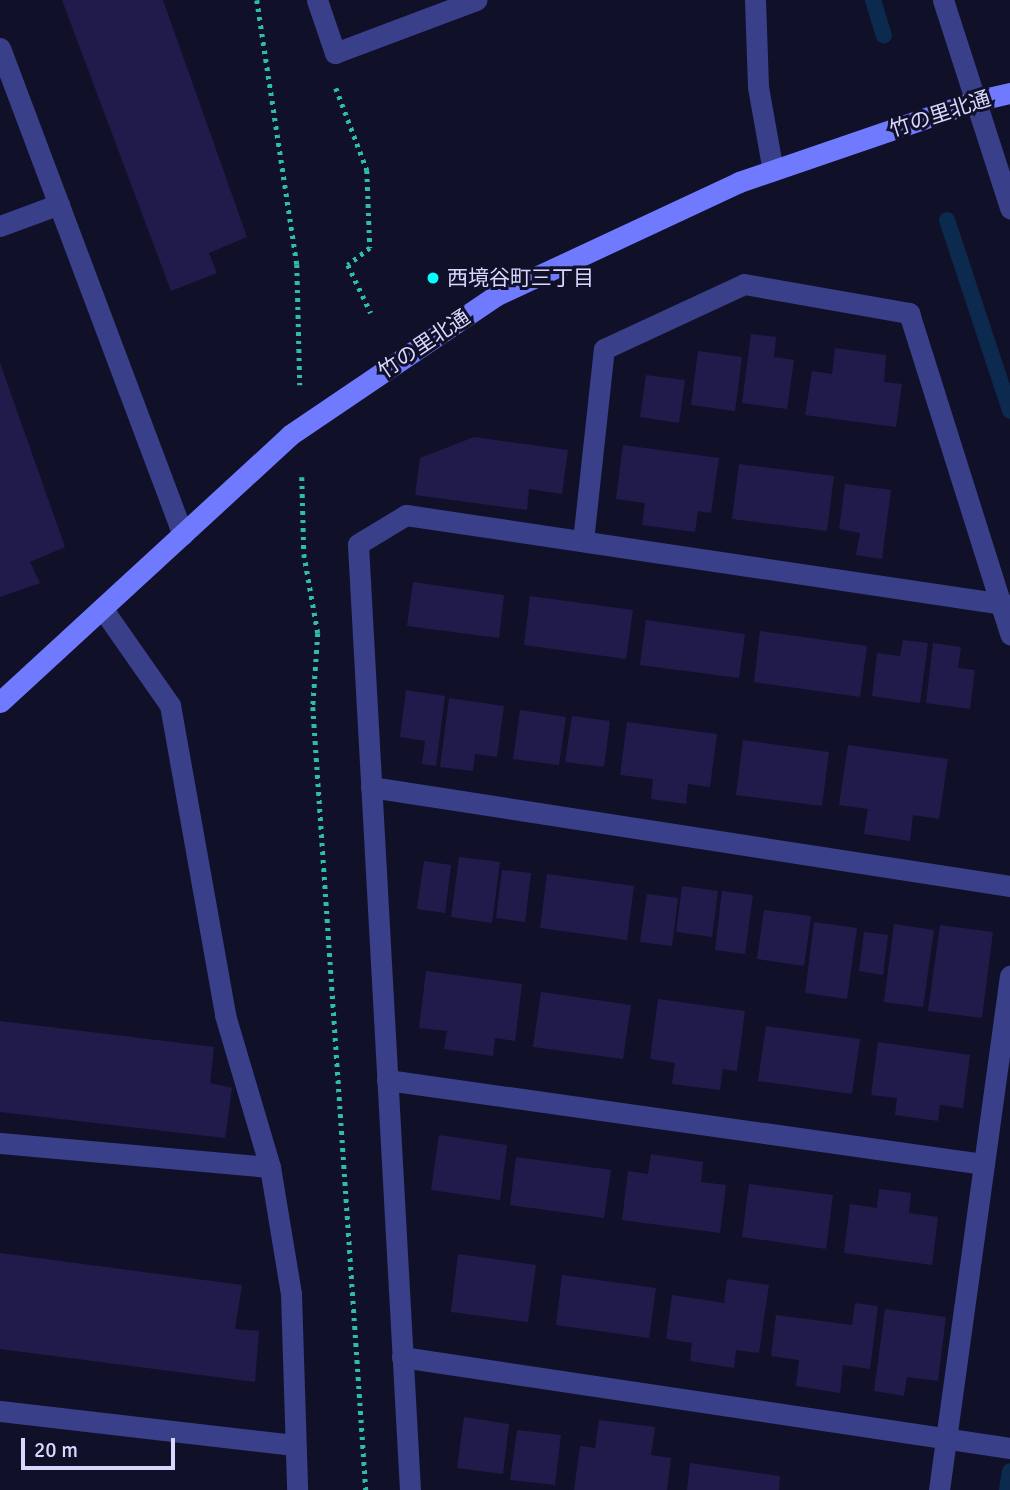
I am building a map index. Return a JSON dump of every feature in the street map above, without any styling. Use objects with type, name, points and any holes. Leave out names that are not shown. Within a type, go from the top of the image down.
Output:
[{"type":"street","points":[[317,0],[335,53],[476,0]]},
{"type":"street","points":[[755,0],[758,87],[773,171]]},
{"type":"street","points":[[943,0],[1010,208]]},
{"type":"street","points":[[0,48],[183,535]]},
{"type":"street","name":"竹の里北通","points":[[0,702],[290,435],[495,296],[773,171],[975,101],[1010,93]]},
{"type":"street","points":[[0,226],[59,204]]},
{"type":"street","points":[[583,541],[604,349],[744,284],[909,313],[1006,605],[1010,634]]},
{"type":"street","points":[[410,1490],[358,544],[405,515],[1006,605]]},
{"type":"street","points":[[102,608],[170,705],[225,1015],[270,1167],[291,1294],[297,1490]]},
{"type":"street","points":[[371,787],[1010,886]]},
{"type":"street","points":[[939,1490],[1010,976]]},
{"type":"street","points":[[387,1080],[984,1164]]},
{"type":"street","points":[[0,1143],[270,1167]]},
{"type":"street","points":[[402,1357],[1010,1448]]},
{"type":"street","points":[[0,1411],[294,1445]]},
{"type":"path","points":[[257,0],[297,264]]},
{"type":"path","points":[[335,53],[332,77],[367,170],[370,248],[348,265],[371,313]]},
{"type":"path","points":[[304,554],[318,633],[313,707],[366,1490]]},
{"type":"building","points":[[62,0],[163,0],[247,237],[209,253],[217,273],[171,291]]},
{"type":"building","points":[[751,334],[776,337],[774,357],[794,360],[787,409],[742,403]]},
{"type":"building","points":[[835,348],[886,355],[884,382],[902,384],[896,427],[805,415],[812,371],[832,374]]},
{"type":"building","points":[[698,351],[742,357],[735,411],[691,405]]},
{"type":"building","points":[[0,363],[65,547],[30,562],[40,583],[0,597]]},
{"type":"building","points":[[646,375],[685,380],[679,423],[640,417]]},
{"type":"building","points":[[474,437],[568,450],[562,494],[529,489],[527,510],[415,495],[420,458]]},
{"type":"building","points":[[623,445],[719,458],[711,513],[698,511],[695,532],[642,525],[645,503],[616,499]]},
{"type":"building","points":[[739,464],[834,476],[827,531],[732,519]]},
{"type":"building","points":[[845,484],[891,490],[882,559],[856,555],[860,533],[839,529]]},
{"type":"building","points":[[413,582],[504,595],[499,638],[407,626]]},
{"type":"building","points":[[530,596],[633,610],[626,659],[524,645]]},
{"type":"building","points":[[646,620],[745,634],[739,678],[640,665]]},
{"type":"building","points":[[760,631],[867,646],[860,697],[754,682]]},
{"type":"building","points":[[903,640],[928,643],[920,703],[872,696],[877,653],[900,656]]},
{"type":"building","points":[[933,643],[961,647],[958,668],[975,670],[970,709],[926,703]]},
{"type":"building","points":[[406,690],[445,696],[436,766],[422,764],[425,741],[400,737]]},
{"type":"building","points":[[449,698],[504,706],[497,757],[475,754],[473,771],[440,767]]},
{"type":"building","points":[[520,710],[566,717],[559,765],[513,759]]},
{"type":"building","points":[[572,716],[610,721],[604,767],[565,762]]},
{"type":"building","points":[[627,722],[717,734],[710,787],[688,784],[686,804],[651,799],[653,779],[620,775]]},
{"type":"building","points":[[743,740],[829,752],[822,806],[736,795]]},
{"type":"building","points":[[848,745],[948,759],[939,819],[913,815],[910,841],[864,834],[868,809],[839,805]]},
{"type":"building","points":[[459,857],[500,862],[492,923],[451,917]]},
{"type":"building","points":[[424,861],[451,865],[445,913],[417,909]]},
{"type":"building","points":[[502,870],[531,873],[525,922],[496,918]]},
{"type":"building","points":[[547,874],[634,886],[627,940],[540,928]]},
{"type":"building","points":[[682,886],[718,891],[712,937],[676,932]]},
{"type":"building","points":[[722,891],[753,895],[745,954],[715,950]]},
{"type":"building","points":[[647,894],[678,898],[672,946],[640,942]]},
{"type":"building","points":[[764,910],[811,916],[804,966],[757,959]]},
{"type":"building","points":[[814,922],[857,928],[847,999],[805,993]]},
{"type":"building","points":[[894,924],[934,930],[923,1007],[884,1002]]},
{"type":"building","points":[[940,925],[993,932],[982,1018],[928,1011]]},
{"type":"building","points":[[864,932],[888,935],[883,975],[859,971]]},
{"type":"building","points":[[426,971],[522,984],[515,1041],[495,1038],[493,1056],[444,1049],[447,1031],[419,1028]]},
{"type":"building","points":[[541,992],[631,1005],[623,1059],[533,1047]]},
{"type":"building","points":[[658,999],[745,1011],[737,1071],[723,1069],[720,1090],[672,1084],[675,1063],[650,1059]]},
{"type":"building","points":[[0,1021],[214,1047],[210,1083],[232,1088],[225,1138],[0,1112]]},
{"type":"building","points":[[766,1026],[860,1039],[852,1094],[758,1081]]},
{"type":"building","points":[[878,1042],[970,1055],[963,1108],[940,1105],[938,1121],[895,1115],[897,1098],[871,1095]]},
{"type":"building","points":[[439,1135],[507,1145],[500,1200],[431,1190]]},
{"type":"building","points":[[651,1154],[703,1162],[701,1182],[726,1185],[720,1233],[622,1220],[628,1171],[648,1174]]},
{"type":"building","points":[[516,1157],[611,1170],[604,1218],[510,1205]]},
{"type":"building","points":[[749,1184],[833,1195],[826,1249],[742,1237]]},
{"type":"building","points":[[879,1189],[911,1193],[909,1213],[938,1217],[932,1265],[844,1253],[850,1204],[877,1208]]},
{"type":"building","points":[[0,1253],[242,1285],[235,1329],[259,1331],[255,1382],[0,1349]]},
{"type":"building","points":[[458,1254],[536,1265],[528,1322],[451,1312]]},
{"type":"building","points":[[562,1275],[656,1288],[649,1338],[556,1325]]},
{"type":"building","points":[[727,1279],[769,1285],[759,1353],[736,1350],[734,1368],[690,1361],[692,1343],[666,1339],[672,1295],[724,1303]]},
{"type":"building","points":[[855,1303],[878,1306],[870,1369],[843,1365],[840,1393],[796,1386],[799,1360],[771,1356],[776,1315],[852,1325]]},
{"type":"building","points":[[885,1309],[946,1317],[938,1381],[907,1377],[904,1396],[874,1391]]},
{"type":"building","points":[[464,1417],[509,1424],[503,1474],[457,1468]]},
{"type":"building","points":[[599,1420],[655,1427],[651,1455],[671,1458],[667,1490],[574,1490],[580,1446],[595,1448]]},
{"type":"building","points":[[517,1430],[561,1435],[555,1485],[510,1480]]},
{"type":"building","points":[[690,1463],[780,1476],[779,1490],[687,1490]]},
{"type":"waterway","points":[[873,0],[884,35]]},
{"type":"waterway","points":[[947,220],[1010,411]]},
{"type":"waterway","points":[[1007,1490],[1010,1471]]},
{"type":"place","name":"西境谷町三丁目","points":[[433,278]]}]
